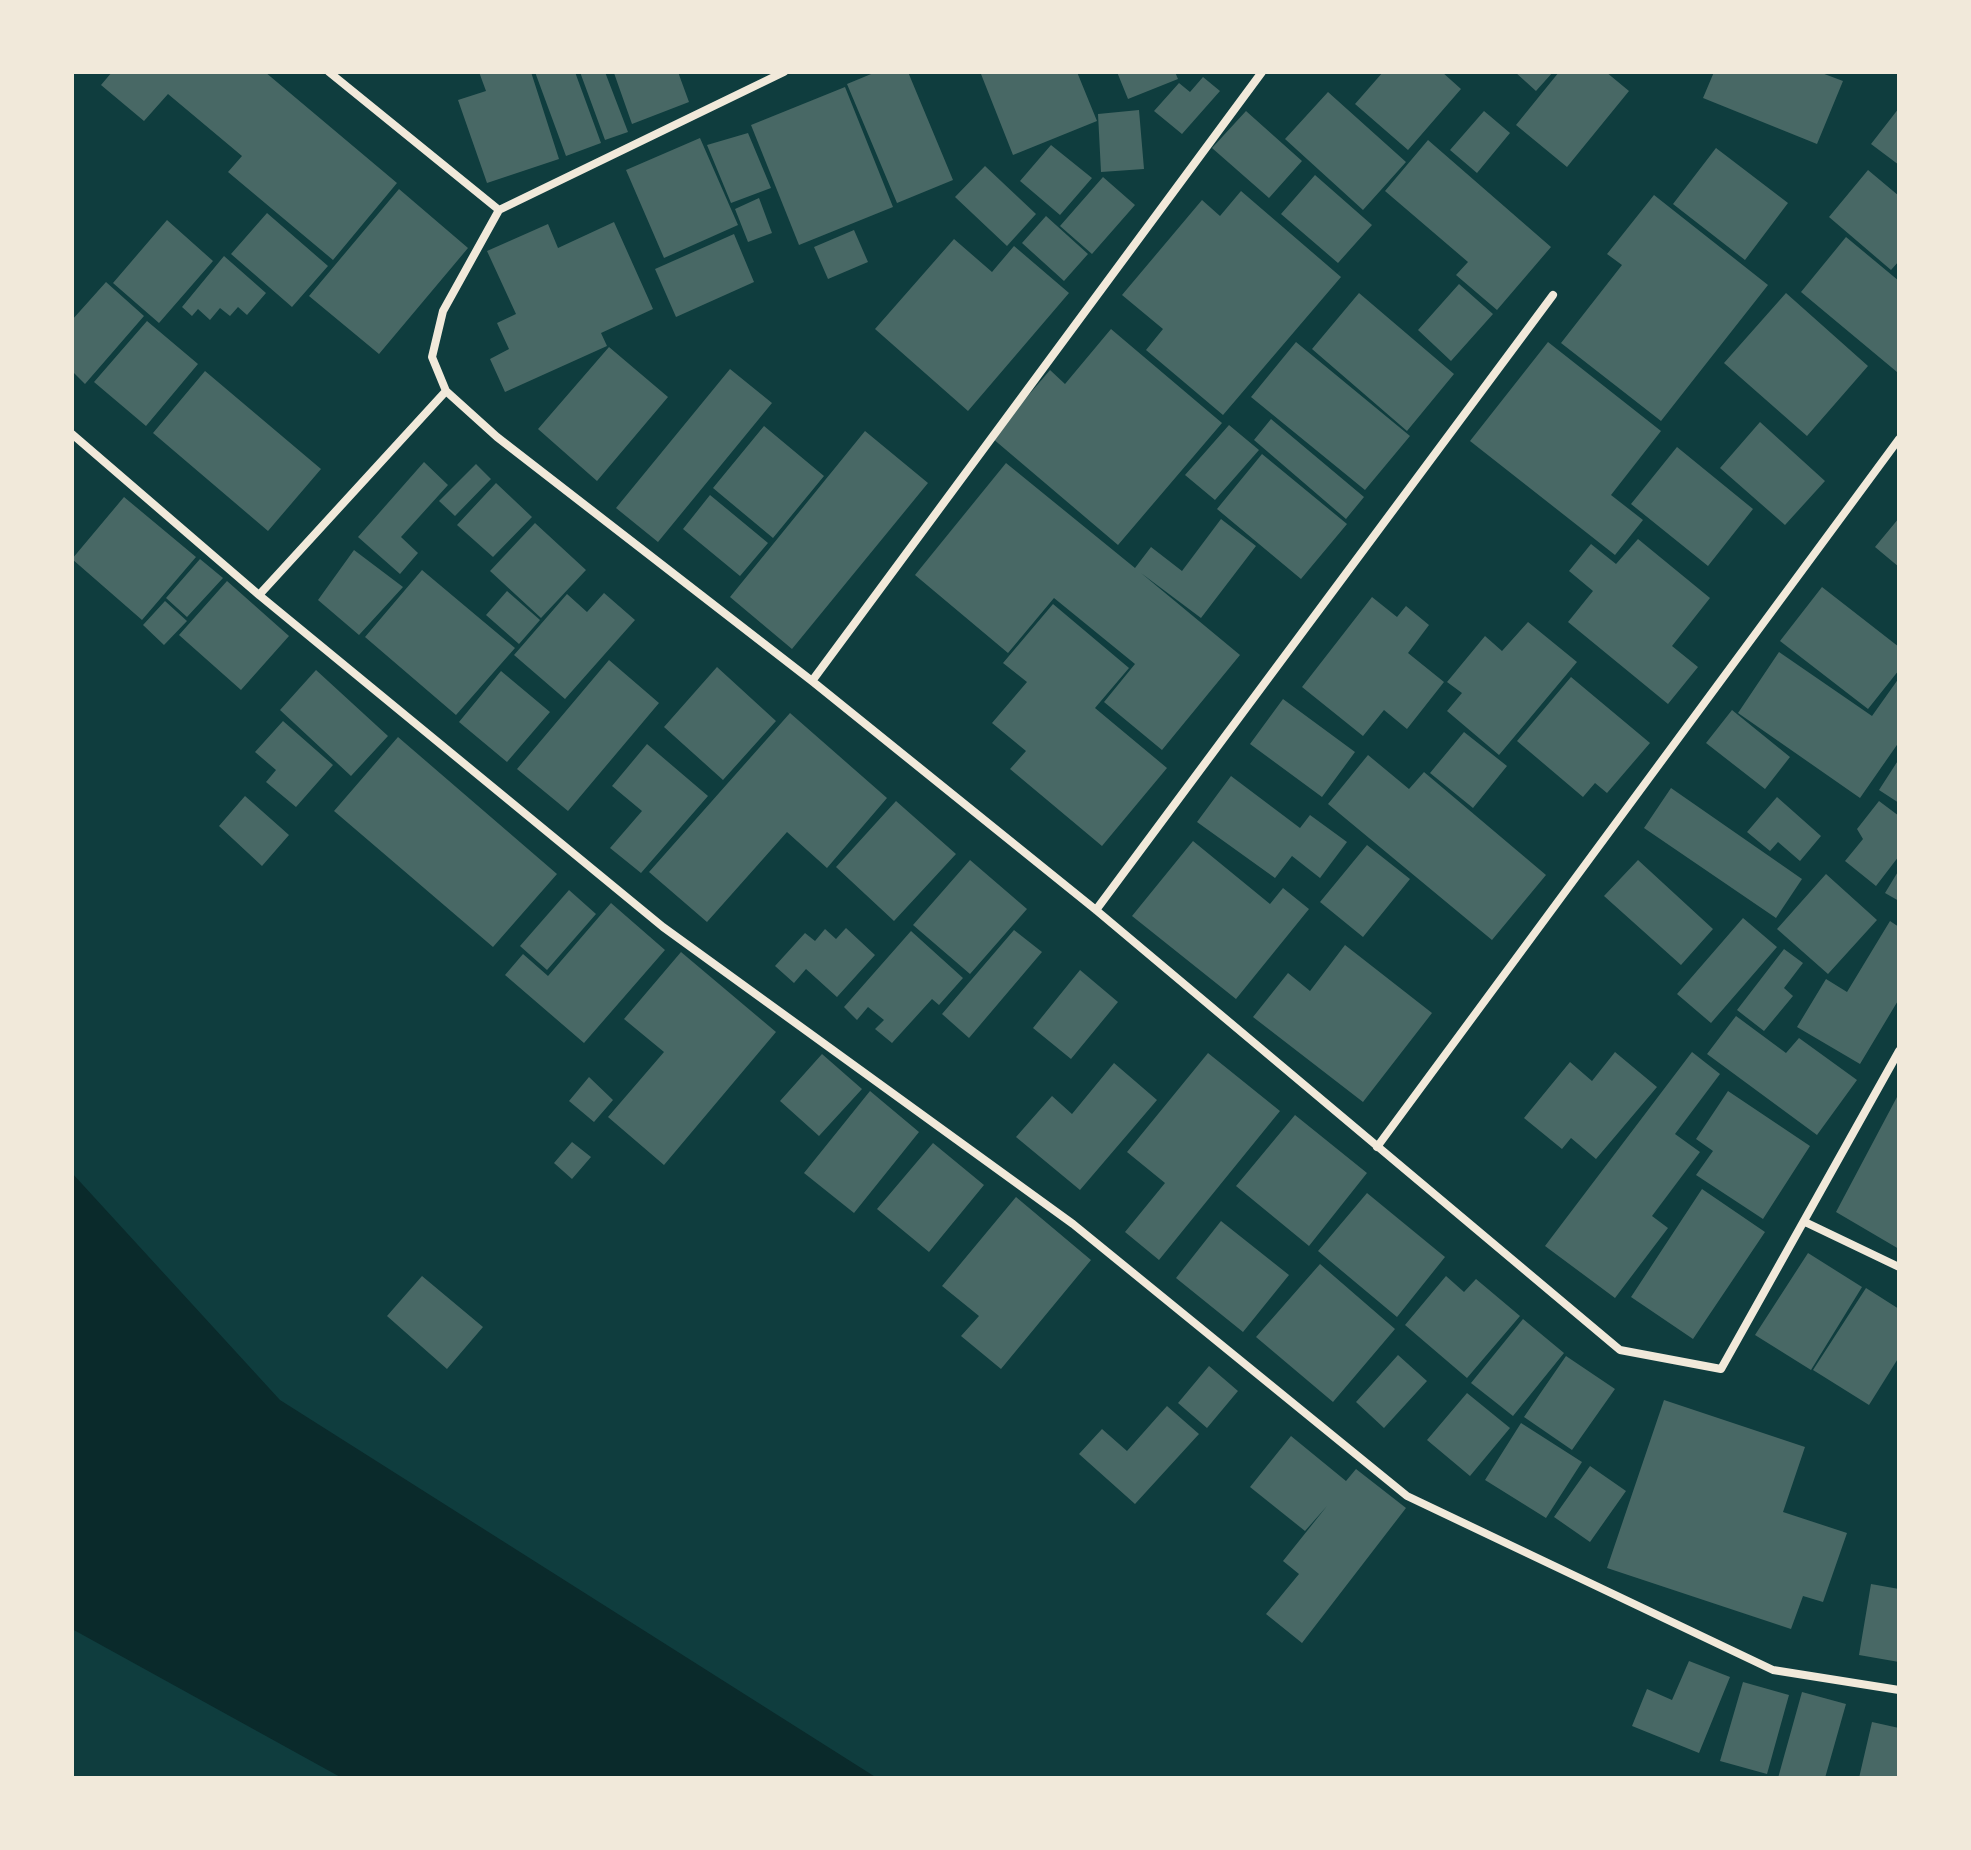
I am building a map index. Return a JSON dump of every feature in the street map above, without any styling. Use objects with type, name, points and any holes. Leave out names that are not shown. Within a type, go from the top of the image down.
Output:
[{"type":"street","points":[[329,72],[499,210]]},
{"type":"street","points":[[784,72],[499,210],[443,311],[432,357],[446,391],[497,437],[812,681],[1096,910],[1620,1350],[1721,1369],[1899,1051]]},
{"type":"street","points":[[812,681],[1262,72]]},
{"type":"street","points":[[1096,910],[1553,295]]},
{"type":"street","points":[[259,595],[446,391]]},
{"type":"street","points":[[72,434],[259,595],[663,927],[1073,1224],[1407,1496],[1773,1670],[1899,1690]]},
{"type":"street","points":[[1377,1147],[1899,439]]},
{"type":"street","points":[[1805,1222],[1899,1267]]},
{"type":"water","points":[[72,1173],[280,1400],[877,1778],[342,1778],[72,1629]]},
{"type":"building","points":[[112,72],[265,72],[397,183],[333,260],[228,172],[242,156],[168,94],[144,121],[101,85]]},
{"type":"building","points":[[479,72],[531,72],[559,159],[487,183],[458,100],[486,91]]},
{"type":"building","points":[[535,72],[575,72],[601,143],[566,156]]},
{"type":"building","points":[[580,72],[605,72],[628,132],[605,140]]},
{"type":"building","points":[[678,72],[689,102],[632,124],[614,73]]},
{"type":"building","points":[[876,72],[908,72],[953,180],[897,203],[847,84]]},
{"type":"building","points":[[1077,72],[1097,121],[1013,155],[981,74]]},
{"type":"building","points":[[1117,72],[1175,72],[1178,79],[1128,99]]},
{"type":"building","points":[[1383,72],[1442,72],[1461,89],[1408,150],[1355,104]]},
{"type":"building","points":[[1515,72],[1553,72],[1536,91]]},
{"type":"building","points":[[1559,72],[1606,72],[1629,91],[1567,167],[1516,125]]},
{"type":"building","points":[[1714,72],[1819,72],[1843,81],[1817,144],[1703,98]]},
{"type":"building","points":[[1203,77],[1220,91],[1182,134],[1154,111],[1179,83],[1190,92]]},
{"type":"building","points":[[845,87],[893,207],[799,245],[751,125]]},
{"type":"building","points":[[1328,92],[1406,162],[1363,210],[1285,139]]},
{"type":"building","points":[[1899,108],[1899,165],[1871,144]]},
{"type":"building","points":[[1139,110],[1144,169],[1101,172],[1098,114]]},
{"type":"building","points":[[1246,111],[1302,161],[1269,198],[1212,148]]},
{"type":"building","points":[[1484,111],[1510,133],[1477,173],[1450,150]]},
{"type":"building","points":[[748,133],[771,188],[731,203],[707,145]]},
{"type":"building","points":[[700,138],[738,225],[664,258],[626,170]]},
{"type":"building","points":[[1428,140],[1551,247],[1497,310],[1456,275],[1468,262],[1385,191]]},
{"type":"building","points":[[1051,145],[1092,178],[1060,215],[1020,181]]},
{"type":"building","points":[[1716,148],[1788,203],[1745,260],[1673,204]]},
{"type":"building","points":[[985,166],[1036,214],[1007,246],[955,197]]},
{"type":"building","points":[[1868,170],[1899,196],[1899,261],[1891,270],[1829,217]]},
{"type":"building","points":[[1315,175],[1372,225],[1338,263],[1281,214]]},
{"type":"building","points":[[1103,177],[1135,205],[1092,254],[1060,226]]},
{"type":"building","points":[[399,189],[468,248],[379,354],[309,296]]},
{"type":"building","points":[[1241,191],[1341,277],[1223,415],[1146,350],[1163,329],[1122,295],[1202,200],[1220,216]]},
{"type":"building","points":[[1654,195],[1768,285],[1661,421],[1561,343],[1622,265],[1607,254]]},
{"type":"building","points":[[759,198],[772,233],[748,242],[735,209]]},
{"type":"building","points":[[267,213],[328,266],[292,307],[231,254]]},
{"type":"building","points":[[1046,216],[1088,254],[1064,281],[1022,243]]},
{"type":"building","points":[[167,220],[213,261],[159,323],[113,283]]},
{"type":"building","points":[[614,222],[653,309],[601,333],[607,346],[505,392],[490,359],[509,349],[497,323],[516,314],[487,251],[548,224],[558,248]]},
{"type":"building","points":[[854,230],[868,262],[828,279],[814,247]]},
{"type":"building","points":[[734,234],[754,282],[676,317],[655,269]]},
{"type":"building","points":[[1846,237],[1899,281],[1897,372],[1801,292]]},
{"type":"building","points":[[954,239],[992,272],[1014,246],[1069,293],[968,411],[875,329]]},
{"type":"building","points":[[224,256],[266,293],[247,315],[238,307],[230,316],[220,308],[210,320],[198,309],[192,316],[182,307]]},
{"type":"building","points":[[106,282],[144,316],[85,384],[72,371],[72,320]]},
{"type":"building","points":[[1459,284],[1493,314],[1451,361],[1418,330]]},
{"type":"building","points":[[1359,293],[1454,374],[1407,431],[1312,349]]},
{"type":"building","points":[[1786,293],[1868,366],[1807,436],[1724,363]]},
{"type":"building","points":[[147,321],[198,364],[146,426],[94,382]]},
{"type":"building","points":[[1111,329],[1222,423],[1118,545],[992,438],[1050,370],[1065,384]]},
{"type":"building","points":[[1296,342],[1410,436],[1365,490],[1251,397]]},
{"type":"building","points":[[1548,342],[1661,431],[1611,495],[1643,520],[1615,555],[1470,441]]},
{"type":"building","points":[[609,347],[668,397],[597,481],[538,429]]},
{"type":"building","points":[[730,369],[772,403],[658,542],[616,508]]},
{"type":"building","points":[[205,371],[321,469],[268,531],[153,433]]},
{"type":"building","points":[[1271,419],[1364,497],[1346,519],[1254,440]]},
{"type":"building","points":[[1760,422],[1825,481],[1785,525],[1720,468]]},
{"type":"building","points":[[1229,425],[1259,450],[1215,500],[1185,475]]},
{"type":"building","points":[[764,426],[824,476],[773,538],[713,488]]},
{"type":"building","points":[[865,431],[928,483],[792,649],[730,597]]},
{"type":"building","points":[[1677,447],[1753,509],[1708,566],[1631,504]]},
{"type":"building","points":[[1262,454],[1347,524],[1301,579],[1217,509]]},
{"type":"building","points":[[424,462],[448,485],[401,537],[418,553],[400,574],[358,537]]},
{"type":"building","points":[[1006,463],[1135,568],[1151,547],[1182,571],[1221,519],[1256,546],[1201,618],[1141,573],[1240,655],[1162,750],[1104,702],[1135,664],[1054,598],[1008,653],[915,575]]},
{"type":"building","points":[[476,464],[491,479],[455,516],[439,501]]},
{"type":"building","points":[[496,483],[532,517],[493,557],[457,525]]},
{"type":"building","points":[[710,495],[768,543],[740,576],[683,529]]},
{"type":"building","points":[[124,497],[196,557],[142,620],[72,559]]},
{"type":"building","points":[[1899,518],[1899,567],[1875,547]]},
{"type":"building","points":[[535,523],[586,570],[541,618],[490,571]]},
{"type":"building","points":[[1638,539],[1710,598],[1672,646],[1698,667],[1668,704],[1568,622],[1593,591],[1569,571],[1591,544],[1616,564]]},
{"type":"building","points":[[354,550],[403,587],[359,635],[318,600]]},
{"type":"building","points":[[200,559],[223,578],[187,617],[166,598]]},
{"type":"building","points":[[422,570],[515,648],[456,715],[365,637]]},
{"type":"building","points":[[227,581],[289,636],[241,690],[179,635]]},
{"type":"building","points":[[1822,587],[1899,647],[1899,670],[1868,709],[1780,641]]},
{"type":"building","points":[[507,591],[540,620],[519,644],[486,615]]},
{"type":"building","points":[[604,593],[635,620],[565,699],[514,655],[567,594],[587,612]]},
{"type":"building","points":[[1372,597],[1397,617],[1406,606],[1429,625],[1408,653],[1444,682],[1407,729],[1384,710],[1363,736],[1302,687]]},
{"type":"building","points":[[165,601],[187,621],[164,645],[143,625]]},
{"type":"building","points":[[1053,604],[1129,668],[1095,708],[1167,768],[1102,846],[1010,769],[1026,751],[992,723],[1027,682],[1003,663]]},
{"type":"building","points":[[1528,622],[1577,662],[1499,755],[1447,711],[1462,693],[1447,682],[1485,636],[1502,651]]},
{"type":"building","points":[[1779,652],[1872,716],[1899,678],[1899,742],[1860,798],[1738,713]]},
{"type":"building","points":[[609,660],[659,703],[568,811],[517,769]]},
{"type":"building","points":[[717,667],[776,721],[723,780],[664,727]]},
{"type":"building","points":[[316,670],[388,736],[351,776],[280,710]]},
{"type":"building","points":[[501,671],[550,712],[507,762],[459,722]]},
{"type":"building","points":[[1571,677],[1650,743],[1607,793],[1595,783],[1583,797],[1517,741]]},
{"type":"building","points":[[1283,699],[1355,752],[1322,797],[1250,744]]},
{"type":"building","points":[[1732,710],[1790,757],[1765,789],[1706,743]]},
{"type":"building","points":[[790,713],[887,798],[827,868],[787,832],[707,922],[649,872]]},
{"type":"building","points":[[283,721],[333,765],[296,807],[266,782],[276,770],[255,752]]},
{"type":"building","points":[[1464,732],[1507,766],[1473,808],[1430,773]]},
{"type":"building","points":[[398,737],[557,874],[493,947],[334,811]]},
{"type":"building","points":[[647,744],[708,796],[641,873],[610,848],[642,811],[612,786]]},
{"type":"building","points":[[1368,755],[1409,789],[1424,772],[1546,875],[1492,940],[1328,804]]},
{"type":"building","points":[[1899,759],[1899,803],[1879,790]]},
{"type":"building","points":[[1231,776],[1300,828],[1310,815],[1347,842],[1320,878],[1292,856],[1275,878],[1197,822]]},
{"type":"building","points":[[1671,788],[1802,879],[1776,918],[1644,828]]},
{"type":"building","points":[[245,796],[289,835],[262,866],[219,826]]},
{"type":"building","points":[[1777,797],[1821,836],[1800,861],[1778,842],[1770,851],[1747,832]]},
{"type":"building","points":[[896,801],[956,854],[894,921],[836,867]]},
{"type":"building","points":[[1879,801],[1899,816],[1899,856],[1876,886],[1845,861],[1863,839],[1857,829]]},
{"type":"building","points":[[1193,841],[1270,904],[1283,888],[1309,909],[1236,999],[1132,916]]},
{"type":"building","points":[[1367,845],[1410,879],[1363,937],[1320,902]]},
{"type":"building","points":[[970,860],[1027,909],[970,974],[913,925]]},
{"type":"building","points":[[1638,860],[1713,929],[1681,965],[1604,896]]},
{"type":"building","points":[[1899,870],[1899,901],[1885,893]]},
{"type":"building","points":[[1826,874],[1877,920],[1828,974],[1777,929]]},
{"type":"building","points":[[569,890],[596,914],[547,970],[520,946]]},
{"type":"building","points":[[611,903],[665,950],[584,1043],[505,975],[523,954],[548,976]]},
{"type":"building","points":[[1743,918],[1777,947],[1711,1023],[1677,994]]},
{"type":"building","points":[[1890,921],[1899,927],[1899,999],[1860,1064],[1797,1027],[1826,979],[1847,992]]},
{"type":"building","points":[[846,928],[875,955],[837,997],[806,969],[794,983],[775,966],[805,933],[815,941],[825,929],[836,939]]},
{"type":"building","points":[[1014,930],[1042,952],[969,1038],[942,1014]]},
{"type":"building","points":[[911,931],[963,978],[939,1005],[932,999],[892,1043],[875,1029],[884,1020],[868,1007],[857,1020],[844,1007]]},
{"type":"building","points":[[1345,945],[1432,1013],[1363,1102],[1253,1017],[1288,973],[1310,991]]},
{"type":"building","points":[[1784,949],[1803,963],[1784,988],[1793,996],[1764,1031],[1737,1010]]},
{"type":"building","points":[[681,952],[776,1032],[664,1165],[608,1117],[664,1052],[624,1019]]},
{"type":"building","points":[[1080,970],[1118,1002],[1071,1059],[1033,1028]]},
{"type":"building","points":[[1736,1016],[1786,1053],[1799,1038],[1857,1080],[1817,1135],[1707,1054]]},
{"type":"building","points":[[1615,1052],[1657,1087],[1596,1159],[1571,1138],[1562,1149],[1524,1118],[1570,1062],[1592,1081]]},
{"type":"building","points":[[1692,1052],[1720,1074],[1675,1134],[1700,1152],[1652,1216],[1668,1228],[1615,1298],[1545,1246]]},
{"type":"building","points":[[1208,1053],[1280,1111],[1159,1260],[1125,1232],[1165,1183],[1127,1152]]},
{"type":"building","points":[[822,1054],[862,1089],[819,1136],[780,1101]]},
{"type":"building","points":[[1114,1063],[1157,1100],[1080,1190],[1016,1137],[1052,1096],[1072,1114]]},
{"type":"building","points":[[589,1077],[613,1100],[594,1122],[569,1101]]},
{"type":"building","points":[[870,1091],[919,1132],[854,1213],[804,1173]]},
{"type":"building","points":[[1728,1091],[1810,1146],[1763,1219],[1696,1175],[1713,1151],[1696,1139]]},
{"type":"building","points":[[1899,1097],[1899,1249],[1836,1212]]},
{"type":"building","points":[[1295,1115],[1367,1173],[1309,1246],[1236,1186]]},
{"type":"building","points":[[572,1142],[591,1157],[572,1179],[554,1163]]},
{"type":"building","points":[[933,1143],[984,1185],[929,1252],[877,1209]]},
{"type":"building","points":[[1702,1189],[1765,1232],[1693,1339],[1631,1297]]},
{"type":"building","points":[[1367,1193],[1445,1257],[1397,1317],[1318,1251]]},
{"type":"building","points":[[1016,1197],[1091,1260],[1001,1369],[961,1336],[979,1316],[942,1286]]},
{"type":"building","points":[[1221,1221],[1289,1275],[1243,1332],[1176,1278]]},
{"type":"building","points":[[1808,1253],[1862,1287],[1811,1370],[1755,1335]]},
{"type":"building","points":[[1320,1264],[1395,1329],[1333,1402],[1256,1337]]},
{"type":"building","points":[[422,1276],[483,1327],[447,1369],[387,1316]]},
{"type":"building","points":[[1446,1276],[1464,1292],[1476,1279],[1520,1316],[1467,1378],[1405,1325]]},
{"type":"building","points":[[1866,1288],[1899,1309],[1899,1357],[1869,1405],[1813,1370]]},
{"type":"building","points":[[1523,1319],[1564,1353],[1513,1416],[1471,1383]]},
{"type":"building","points":[[1398,1355],[1427,1381],[1384,1428],[1356,1402]]},
{"type":"building","points":[[1566,1356],[1615,1389],[1572,1450],[1524,1417]]},
{"type":"building","points":[[1209,1366],[1238,1391],[1207,1428],[1178,1403]]},
{"type":"building","points":[[1467,1393],[1510,1428],[1470,1476],[1427,1440]]},
{"type":"building","points":[[1664,1400],[1805,1447],[1783,1512],[1847,1533],[1823,1602],[1803,1596],[1791,1629],[1607,1568]]},
{"type":"building","points":[[1167,1406],[1199,1434],[1135,1504],[1079,1454],[1102,1429],[1127,1451]]},
{"type":"building","points":[[1521,1423],[1582,1462],[1546,1518],[1485,1480]]},
{"type":"building","points":[[1291,1436],[1346,1481],[1356,1469],[1406,1508],[1302,1643],[1266,1614],[1299,1574],[1283,1561],[1327,1506],[1305,1531],[1250,1487]]},
{"type":"building","points":[[1590,1466],[1626,1491],[1590,1542],[1554,1517]]},
{"type":"building","points":[[1871,1584],[1899,1589],[1899,1662],[1859,1655]]},
{"type":"building","points":[[1689,1661],[1730,1677],[1699,1753],[1632,1726],[1647,1689],[1672,1700]]},
{"type":"building","points":[[1743,1682],[1789,1695],[1767,1774],[1720,1761]]},
{"type":"building","points":[[1802,1692],[1846,1704],[1825,1778],[1778,1778]]},
{"type":"building","points":[[1872,1722],[1899,1728],[1899,1778],[1859,1778]]}]
